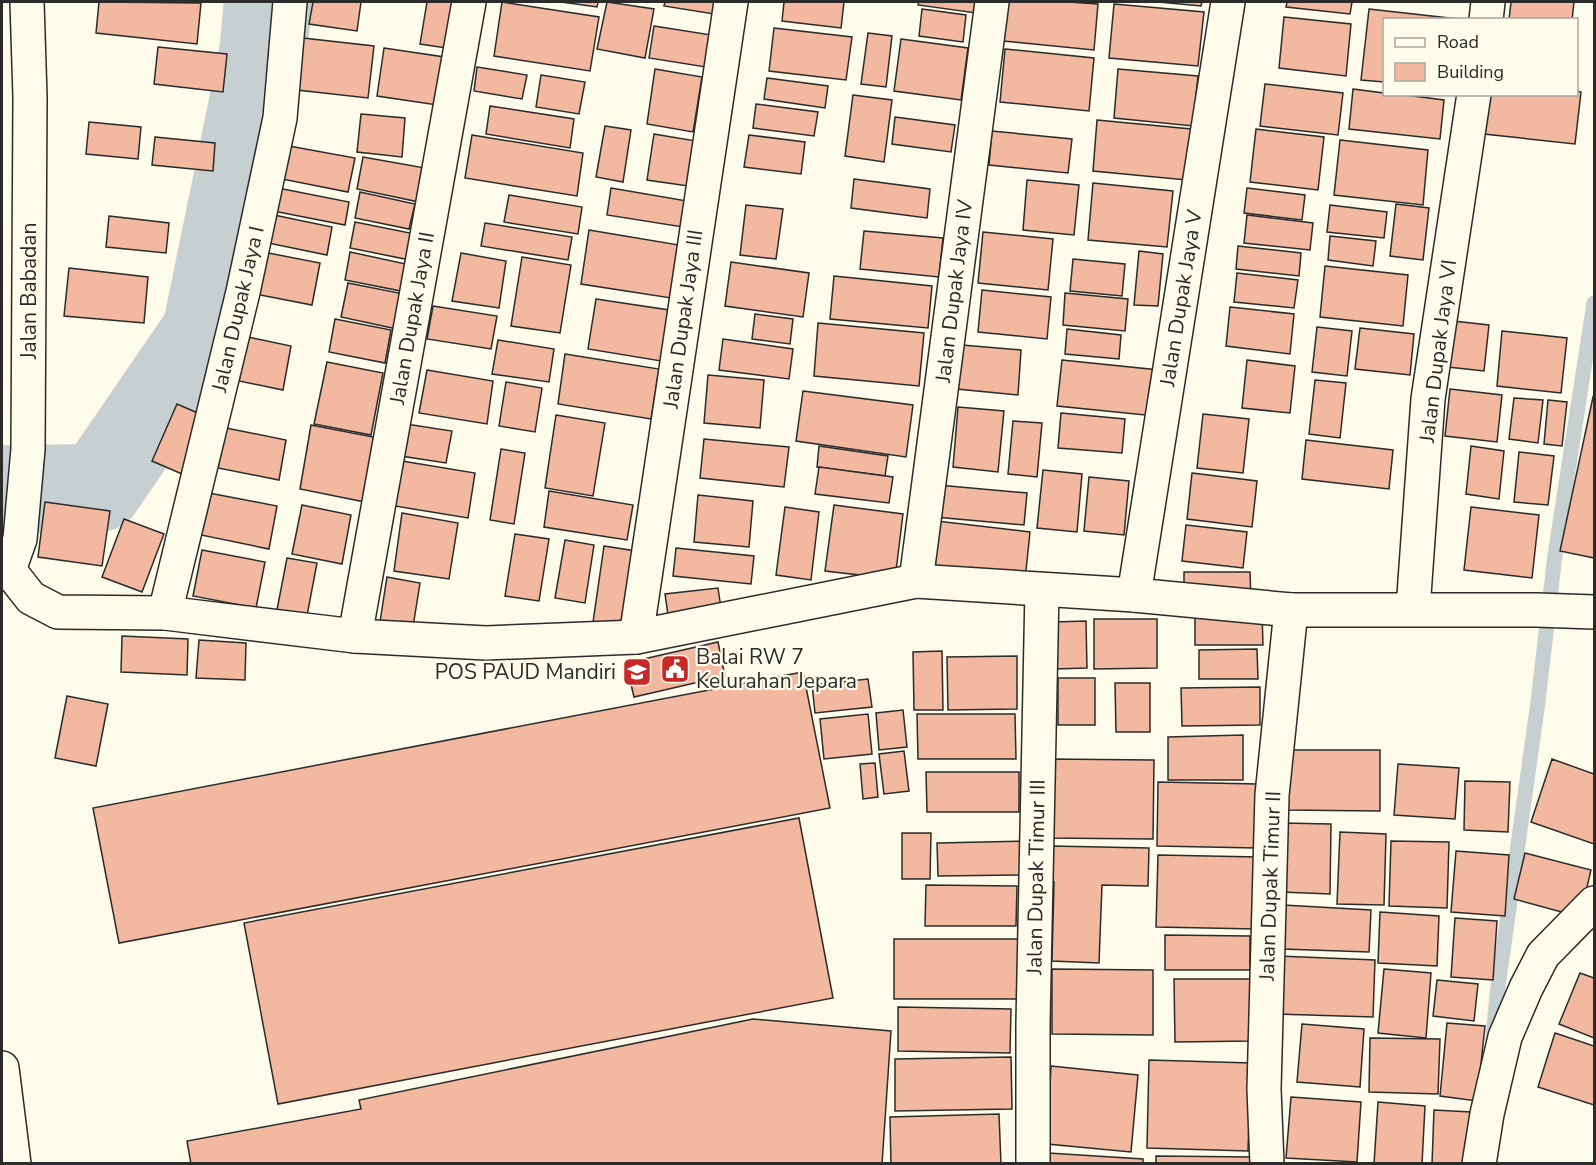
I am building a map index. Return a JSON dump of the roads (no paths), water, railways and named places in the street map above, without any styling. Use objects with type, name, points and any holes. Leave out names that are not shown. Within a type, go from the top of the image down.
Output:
[{"type":"street","name":"Jalan Babadan","points":[[5,571],[20,539],[28,449],[30,97],[27,2]]},
{"type":"street","name":"Jalan Dupak Jaya I","points":[[165,613],[243,292],[280,118],[290,2]]},
{"type":"street","name":"Jalan Dupak Jaya II","points":[[355,636],[469,2]]},
{"type":"street","name":"Jalan Dupak Jaya III","points":[[636,637],[731,2]]},
{"type":"street","name":"Jalan Dupak Jaya IV","points":[[916,581],[992,2]]},
{"type":"street","name":"Jalan Dupak Jaya V","points":[[1134,595],[1228,2]]},
{"type":"street","points":[[1486,18],[1488,2]]},
{"type":"street","name":"Jalan Dupak Jaya VI","points":[[1413,609],[1428,399],[1474,96]]},
{"type":"street","points":[[5,571],[31,598],[58,612],[165,613],[355,636],[486,643],[636,637],[916,581],[1134,595],[1291,610],[1413,609],[1594,612]]},
{"type":"street","name":"Jalan Dupak Timur III","points":[[1033,1164],[1033,1023],[1042,590]]},
{"type":"street","name":"Jalan Dupak Timur II","points":[[1267,1164],[1264,1089],[1272,795],[1291,610]]},
{"type":"street","points":[[1479,1164],[1487,1114],[1505,1037],[1526,988],[1543,955],[1594,903]]},
{"type":"street","points":[[2,1068],[14,1164]]},
{"type":"waterway","points":[[2,489],[99,488],[206,332],[263,54],[268,2]]},
{"type":"waterway","points":[[1493,1039],[1497,994],[1538,702],[1555,555],[1594,303]]},
{"type":"place","name":"Balai RW 7 Kelurahan Jepara","points":[[675,669]]},
{"type":"place","name":"POS PAUD Mandiri","points":[[637,672]]}]
